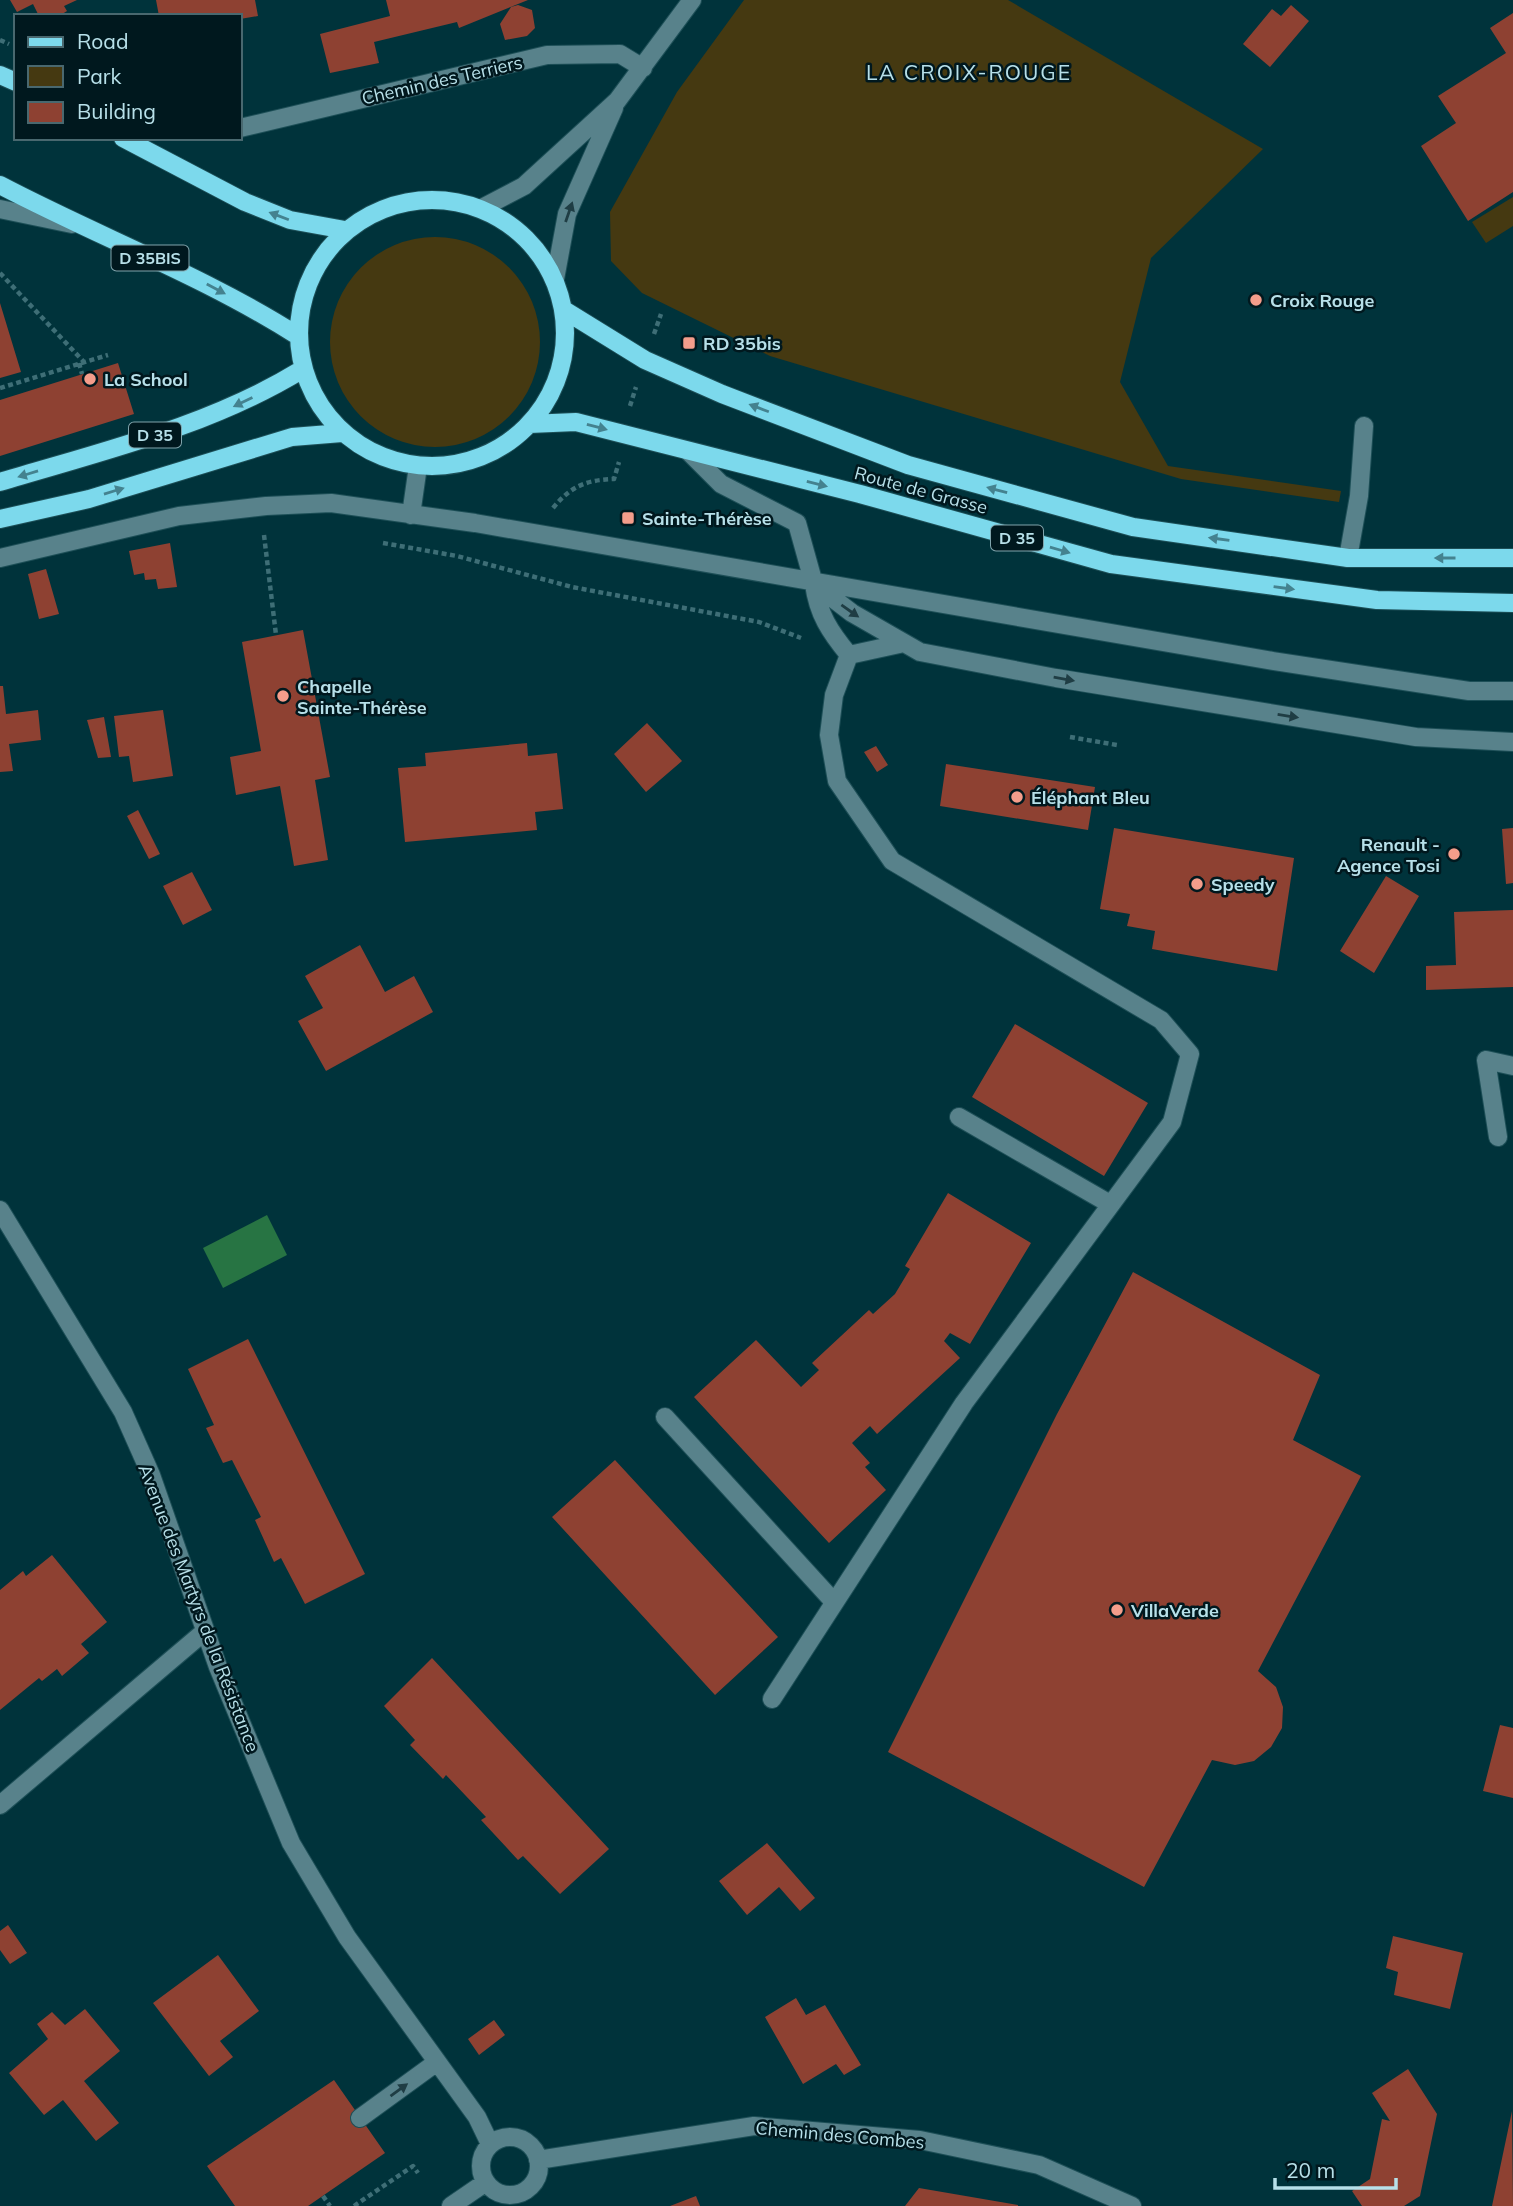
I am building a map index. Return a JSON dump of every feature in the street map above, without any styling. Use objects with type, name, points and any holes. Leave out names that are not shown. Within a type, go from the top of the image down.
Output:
[{"type":"main road","points":[[127,140],[245,202],[290,220],[345,230]]},
{"type":"main road","name":"D 35BIS","points":[[0,185],[77,225],[205,283],[298,336]]},
{"type":"main road","points":[[435,198],[482,208],[526,236],[555,278],[564,310],[565,341],[560,371],[548,400],[530,424],[497,450],[459,464],[418,466],[377,455],[342,433],[318,404],[303,369],[298,336],[303,297],[319,260],[345,230],[387,206],[435,198]]},
{"type":"main road","name":"Route de Grasse","points":[[564,310],[645,360],[722,394],[908,465],[1133,527],[1348,558],[1513,558]]},
{"type":"main road","name":"D 35","points":[[0,482],[224,411],[267,391],[303,369]]},
{"type":"main road","name":"Route de Grasse","points":[[530,424],[576,422],[860,494],[1111,564],[1377,600],[1513,603]]},
{"type":"main road","name":"D 35","points":[[0,519],[89,499],[292,438],[342,433]]},
{"type":"street","points":[[482,208],[524,186],[617,101],[692,0]]},
{"type":"street","name":"Chemin des Terriers","points":[[242,128],[547,55],[620,54],[643,68]]},
{"type":"street","points":[[555,278],[567,214],[617,101]]},
{"type":"street","points":[[0,209],[77,225]]},
{"type":"street","points":[[1348,558],[1359,496],[1364,426]]},
{"type":"street","points":[[688,451],[721,484],[797,523],[822,620],[849,655]]},
{"type":"street","points":[[411,515],[418,466]]},
{"type":"street","points":[[0,558],[179,516],[266,506],[331,503],[475,523],[669,555],[814,584],[1456,689],[1513,691]]},
{"type":"street","points":[[814,584],[852,613],[920,652],[1416,737],[1513,742]]},
{"type":"street","points":[[849,655],[904,643]]},
{"type":"street","points":[[772,1699],[964,1403],[1172,1122],[1190,1055],[1161,1020],[892,861],[837,781],[829,735],[834,695],[849,655]]},
{"type":"street","points":[[1499,1137],[1486,1060],[1513,1066]]},
{"type":"street","points":[[959,1117],[1110,1204]]},
{"type":"street","name":"Avenue des Martyrs de la Résistance","points":[[0,1210],[123,1412],[151,1475],[204,1632],[291,1843],[347,1937],[477,2117],[491,2144]]},
{"type":"street","points":[[664,1417],[834,1602]]},
{"type":"street","points":[[0,1805],[204,1632]]},
{"type":"street","points":[[360,2118],[437,2062]]},
{"type":"street","name":"Chemin des Combes","points":[[538,2160],[754,2126],[768,2127],[920,2140],[1039,2165],[1132,2206]]},
{"type":"street","points":[[506,2137],[523,2140],[536,2152],[538,2160],[535,2179],[521,2193],[502,2193],[486,2182],[482,2158],[491,2144],[506,2137]]},
{"type":"street","points":[[451,2206],[486,2182]]},
{"type":"path","points":[[0,273],[82,363],[82,374]]},
{"type":"path","points":[[653,338],[662,314]]},
{"type":"path","points":[[0,388],[108,355]]},
{"type":"path","points":[[628,413],[637,382]]},
{"type":"path","points":[[551,512],[568,491],[590,480],[614,479],[621,457]]},
{"type":"path","points":[[276,635],[264,534],[278,535]]},
{"type":"path","points":[[374,542],[457,556],[572,587],[759,622],[804,639]]},
{"type":"path","points":[[1070,737],[1117,745]]},
{"type":"path","points":[[354,2206],[413,2166],[418,2172]]},
{"type":"path","points":[[323,2196],[330,2206]]},
{"type":"green space","points":[[744,0],[1008,0],[1263,149],[1151,258],[1120,382],[1168,466],[1341,491],[1339,502],[1181,479],[770,356],[642,293],[611,261],[610,212],[677,92]]},
{"type":"green space","points":[[1513,197],[1513,226],[1486,243],[1472,222]]},
{"type":"green space","points":[[435,237],[475,245],[509,268],[532,302],[540,342],[532,382],[509,416],[475,439],[435,447],[395,439],[361,416],[338,382],[330,342],[338,302],[361,268],[395,245]]},
{"type":"shaded area","points":[[267,1215],[287,1255],[223,1288],[203,1248]]},
{"type":"building","points":[[10,0],[77,0],[64,6],[67,11],[62,14],[38,14],[33,4],[17,12]]},
{"type":"building","points":[[156,0],[255,0],[258,16],[242,19],[242,14],[159,14]]},
{"type":"building","points":[[386,0],[528,0],[459,28],[457,22],[374,42],[379,63],[330,73],[320,34],[390,16]]},
{"type":"building","points":[[518,5],[532,10],[535,28],[527,36],[505,40],[500,24],[511,7]]},
{"type":"building","points":[[1291,5],[1309,21],[1270,67],[1243,44],[1272,9],[1281,16]]},
{"type":"building","points":[[1513,13],[1513,192],[1468,221],[1421,146],[1456,123],[1438,96],[1506,53],[1490,28]]},
{"type":"building","points":[[0,303],[21,372],[0,378]]},
{"type":"building","points":[[118,363],[134,414],[0,456],[0,400]]},
{"type":"building","points":[[170,543],[177,587],[158,589],[156,579],[145,580],[144,573],[134,575],[129,551]]},
{"type":"building","points":[[46,569],[59,614],[39,619],[28,574]]},
{"type":"building","name":"Chapelle Sainte-Thérèse","points":[[303,630],[330,777],[315,780],[328,860],[294,866],[280,786],[236,795],[230,757],[261,751],[242,642]]},
{"type":"building","points":[[0,686],[3,686],[6,714],[38,710],[41,740],[9,744],[13,771],[0,772]]},
{"type":"building","points":[[163,710],[173,776],[133,782],[129,756],[119,757],[114,716]]},
{"type":"building","points":[[104,717],[111,757],[98,758],[87,720]]},
{"type":"building","points":[[647,723],[682,761],[646,792],[614,754]]},
{"type":"building","points":[[527,743],[528,756],[557,753],[563,809],[535,812],[537,830],[405,842],[398,768],[426,766],[425,753]]},
{"type":"building","points":[[876,746],[888,765],[877,772],[864,752]]},
{"type":"building","name":"Éléphant Bleu","points":[[946,764],[1095,787],[1088,830],[940,806]]},
{"type":"building","points":[[138,810],[160,854],[149,859],[127,816]]},
{"type":"building","name":"Speedy","points":[[1114,828],[1294,858],[1277,971],[1152,949],[1155,931],[1127,926],[1130,914],[1100,909]]},
{"type":"building","points":[[1513,828],[1513,883],[1506,884],[1502,829]]},
{"type":"building","points":[[192,872],[212,910],[183,925],[163,886]]},
{"type":"building","points":[[1386,876],[1419,896],[1374,973],[1340,951]]},
{"type":"building","points":[[1513,910],[1513,987],[1426,990],[1426,966],[1456,965],[1454,912]]},
{"type":"building","points":[[360,945],[385,992],[414,976],[433,1012],[326,1071],[298,1021],[323,1008],[305,976]]},
{"type":"building","points":[[1015,1024],[1148,1103],[1104,1176],[972,1097]]},
{"type":"building","points":[[948,1193],[1031,1243],[970,1344],[950,1333],[944,1341],[960,1358],[877,1434],[870,1426],[852,1443],[870,1463],[865,1467],[886,1490],[829,1543],[694,1397],[756,1340],[801,1387],[819,1370],[812,1363],[869,1310],[873,1314],[895,1294],[910,1269],[905,1266]]},
{"type":"building","points":[[1133,1272],[1320,1375],[1293,1440],[1361,1476],[1258,1671],[1276,1687],[1283,1707],[1282,1728],[1271,1747],[1254,1761],[1235,1765],[1212,1760],[1144,1887],[888,1752],[1057,1414]]},
{"type":"building","points":[[248,1339],[365,1574],[305,1604],[281,1558],[274,1562],[255,1520],[261,1517],[232,1460],[223,1463],[206,1428],[214,1425],[188,1369]]},
{"type":"building","points":[[615,1460],[778,1637],[715,1695],[552,1517]]},
{"type":"building","points":[[52,1555],[107,1622],[81,1644],[89,1653],[62,1676],[57,1669],[42,1681],[39,1678],[0,1710],[0,1590],[23,1571],[26,1576]]},
{"type":"building","points":[[432,1658],[609,1849],[560,1894],[523,1856],[518,1860],[481,1820],[486,1817],[446,1775],[443,1779],[410,1745],[415,1740],[384,1706]]},
{"type":"building","points":[[1500,1725],[1513,1728],[1513,1798],[1483,1791]]},
{"type":"building","points":[[767,1843],[815,1898],[800,1911],[779,1887],[747,1915],[719,1881]]},
{"type":"building","points":[[8,1925],[27,1953],[10,1964],[0,1950],[0,1931]]},
{"type":"building","points":[[1393,1936],[1463,1953],[1450,2009],[1394,1995],[1398,1972],[1386,1968]]},
{"type":"building","points":[[218,1955],[259,2011],[220,2041],[233,2057],[209,2076],[153,2003]]},
{"type":"building","points":[[796,1998],[806,2015],[825,2005],[861,2065],[844,2075],[836,2064],[803,2084],[765,2017]]},
{"type":"building","points":[[85,2009],[120,2051],[84,2081],[119,2123],[96,2141],[63,2100],[44,2115],[9,2073],[48,2039],[37,2024],[52,2012],[65,2025]]},
{"type":"building","points":[[494,2020],[505,2035],[479,2055],[468,2039]]},
{"type":"building","points":[[1408,2069],[1437,2114],[1420,2196],[1404,2206],[1362,2206],[1352,2191],[1370,2179],[1382,2119],[1390,2121],[1372,2093]]},
{"type":"building","points":[[334,2080],[385,2153],[308,2206],[235,2206],[207,2166]]},
{"type":"building","points":[[1512,2111],[1513,2206],[1492,2206]]},
{"type":"building","points":[[919,2188],[1018,2205],[1018,2206],[905,2206]]},
{"type":"building","points":[[696,2196],[700,2206],[670,2206]]},
{"type":"place","name":"Croix Rouge","points":[[1256,300]]},
{"type":"place","name":"RD 35bis","points":[[689,343]]},
{"type":"place","name":"La School","points":[[90,379]]},
{"type":"place","name":"Sainte-Thérèse","points":[[628,518]]},
{"type":"place","name":"Chapelle Sainte-Thérèse","points":[[283,696]]},
{"type":"place","name":"Éléphant Bleu","points":[[1017,797]]},
{"type":"place","name":"Renault - Agence Tosi","points":[[1454,854]]},
{"type":"place","name":"Speedy","points":[[1197,884]]},
{"type":"place","name":"VillaVerde","points":[[1117,1610]]},
{"type":"district","name":"LA CROIX-ROUGE","points":[[969,72]]}]
